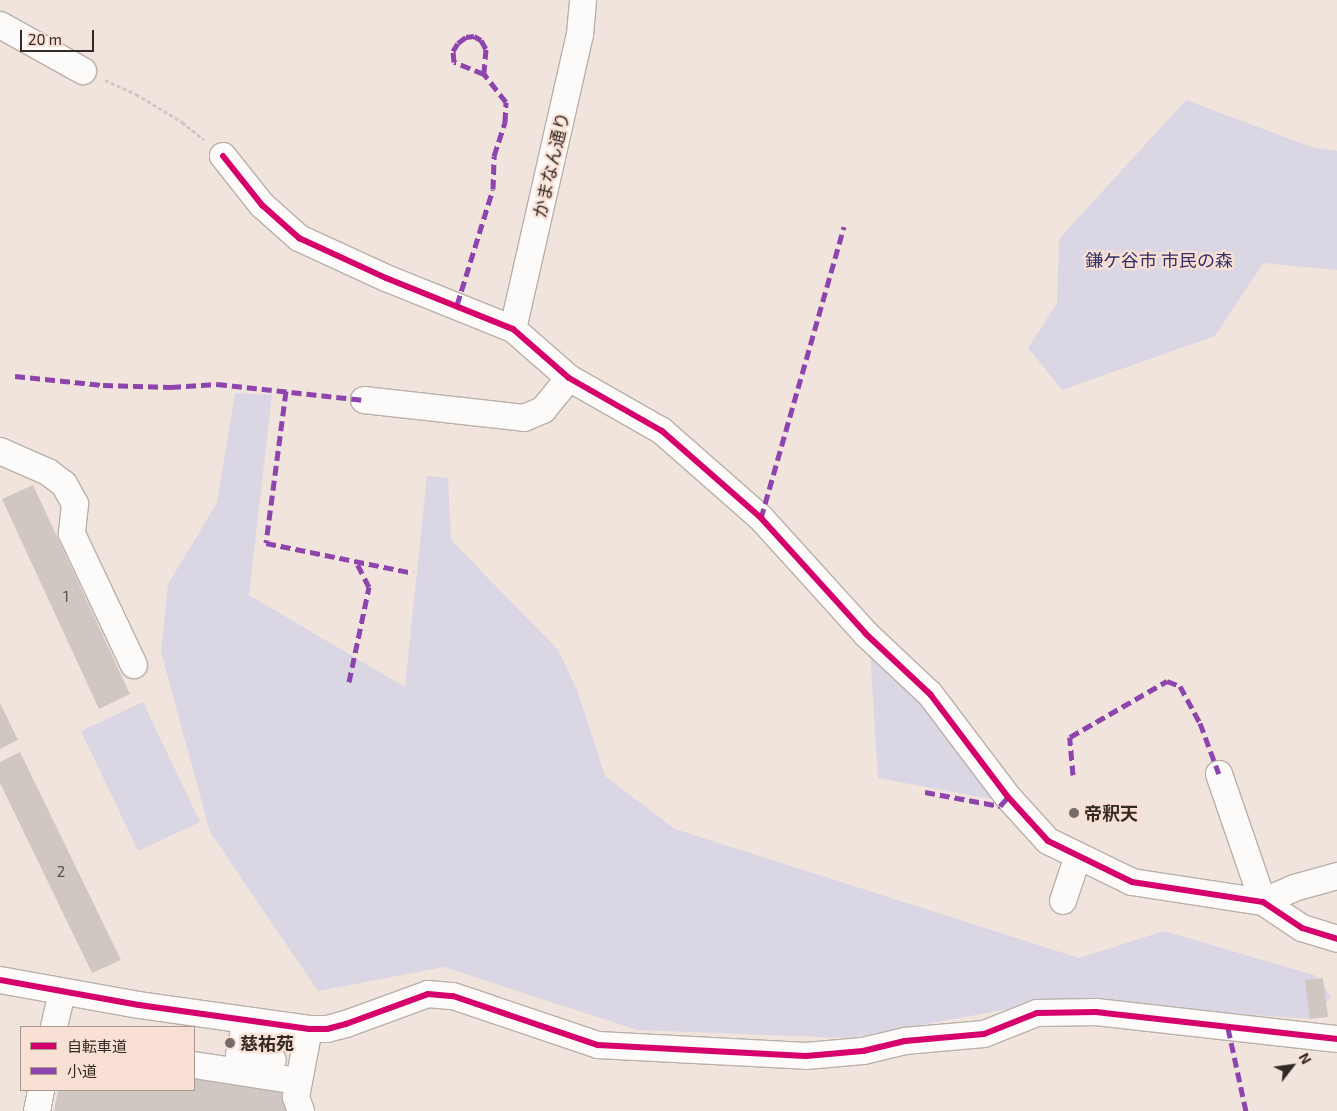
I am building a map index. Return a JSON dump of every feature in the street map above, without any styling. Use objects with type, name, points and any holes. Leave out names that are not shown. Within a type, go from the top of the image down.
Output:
[{"type":"street","name":"かまなん通り","points":[[513,329],[580,36],[583,0]]},
{"type":"street","points":[[0,25],[84,72]]},
{"type":"street","points":[[223,156],[262,205],[299,238],[386,278],[513,329],[569,378],[662,431],[761,518],[866,634],[930,694],[1008,797],[1048,841],[1132,882],[1263,902],[1302,928],[1337,939]]},
{"type":"street","points":[[364,400],[524,418],[543,410],[569,378]]},
{"type":"street","points":[[0,452],[48,472],[64,484],[75,504],[72,534],[134,665]]},
{"type":"street","points":[[1219,774],[1263,902]]},
{"type":"street","points":[[1063,901],[1078,856]]},
{"type":"street","points":[[1263,902],[1294,888],[1337,876]]},
{"type":"street","points":[[0,980],[62,992],[137,1016],[246,1020],[309,1029],[346,1024],[428,994],[453,996],[598,1045],[806,1056],[863,1051],[905,1041],[984,1034],[1037,1013],[1096,1012],[1337,1039]]},
{"type":"street","points":[[54,1026],[62,992]]},
{"type":"street","points":[[246,1020],[239,1055],[301,1073]]},
{"type":"street","points":[[301,1111],[296,1097],[309,1029]]},
{"type":"street","points":[[195,1065],[301,1073]]},
{"type":"street","points":[[37,1111],[41,1091]]},
{"type":"path","points":[[84,72],[136,94],[182,122],[223,156]]},
{"type":"green space","name":"鎌ケ谷市 市民の森","points":[[1186,100],[1314,148],[1337,151],[1337,270],[1263,263],[1215,336],[1062,390],[1028,348],[1057,303],[1059,239]]},
{"type":"green space","points":[[235,393],[272,395],[249,595],[405,687],[427,476],[448,478],[451,540],[558,650],[577,690],[605,776],[675,829],[1079,958],[1164,931],[1314,975],[1331,997],[1312,1019],[1110,1005],[1025,1006],[849,1038],[637,1030],[444,967],[318,991],[210,832],[161,652],[168,584],[217,503]]},
{"type":"green space","points":[[870,649],[929,700],[998,790],[991,799],[878,778]]},
{"type":"green space","points":[[143,702],[200,822],[138,851],[81,731]]},
{"type":"building","points":[[33,485],[130,694],[99,709],[2,499]]},
{"type":"building","points":[[0,703],[18,740],[0,749]]},
{"type":"building","points":[[20,752],[121,960],[92,973],[0,783],[0,762]]},
{"type":"building","points":[[1323,978],[1328,1017],[1310,1019],[1305,980]]},
{"type":"building","points":[[195,1073],[289,1090],[285,1111],[54,1111],[58,1091],[195,1091]]},
{"type":"marked path","points":[[457,305],[493,189],[494,156],[505,122],[506,102],[484,74],[454,62],[453,51],[458,43],[466,37],[474,36],[481,40],[486,49],[484,74]]},
{"type":"marked path","points":[[761,518],[844,227]]},
{"type":"marked path","points":[[15,376],[103,385],[171,387],[217,384],[364,400]]},
{"type":"marked path","points":[[286,391],[266,543],[413,573]]},
{"type":"marked path","points":[[349,682],[369,587],[357,563]]},
{"type":"marked path","points":[[1073,775],[1070,737],[1167,681],[1180,686],[1200,723],[1219,774]]},
{"type":"marked path","points":[[925,792],[1000,806],[1008,797]]},
{"type":"marked path","points":[[1228,1028],[1246,1111]]},
{"type":"cycle path","points":[[223,156],[262,205],[299,238],[386,278],[513,329],[569,378],[662,431],[761,518],[866,634],[930,694],[1008,797],[1048,841],[1132,882],[1263,902],[1302,928],[1337,939]]},
{"type":"cycle path","points":[[0,980],[139,1005],[309,1029],[327,1029],[346,1024],[428,994],[453,996],[598,1045],[806,1056],[863,1051],[905,1041],[984,1034],[1037,1013],[1096,1012],[1337,1039]]},
{"type":"place","name":"帝釈天","points":[[1074,813]]},
{"type":"place","name":"慈祐苑","points":[[230,1043]]}]
